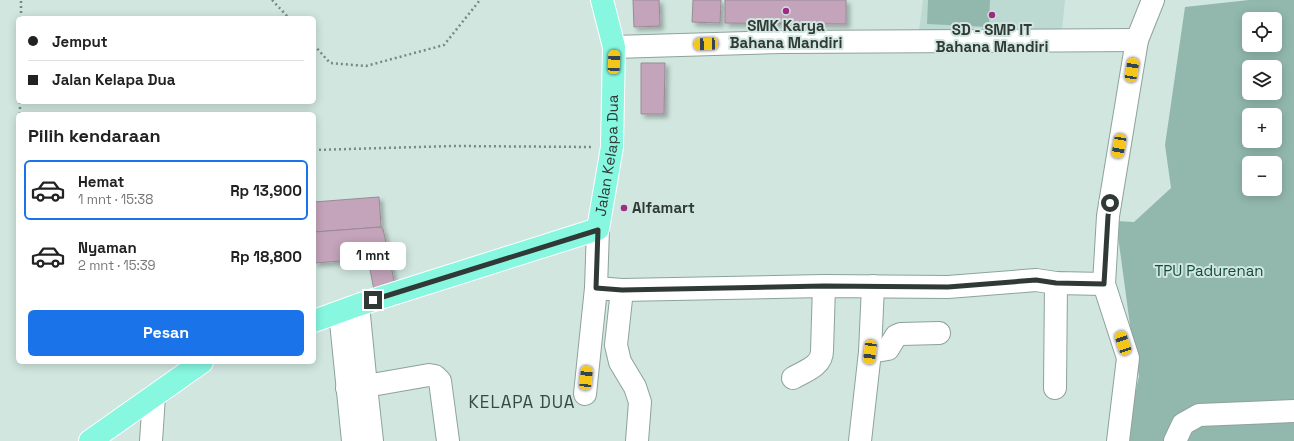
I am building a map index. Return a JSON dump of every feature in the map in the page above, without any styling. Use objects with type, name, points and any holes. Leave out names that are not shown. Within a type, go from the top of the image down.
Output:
[{"type":"main road","name":"Jalan Kelapa Dua","points":[[316,320],[349,308],[598,230],[612,147],[614,47],[602,0]]},
{"type":"main road","points":[[90,441],[199,364]]},
{"type":"street","points":[[1118,441],[1128,358],[1104,284],[1108,216],[1137,40],[1154,0]]},
{"type":"street","points":[[614,47],[782,42],[1137,40]]},
{"type":"street","points":[[585,394],[596,288],[598,230]]},
{"type":"street","points":[[596,288],[622,290],[824,286],[948,287],[1036,280],[1056,283],[1104,284]]},
{"type":"street","points":[[1054,388],[1056,283]]},
{"type":"street","points":[[793,378],[817,364],[821,359],[824,286]]},
{"type":"street","points":[[860,441],[870,352],[873,286]]},
{"type":"street","points":[[622,290],[616,345],[620,362],[635,387],[640,402],[637,441]]},
{"type":"street","points":[[349,308],[356,387],[353,441]]},
{"type":"street","points":[[870,352],[888,349],[896,336],[901,334],[939,333]]},
{"type":"street","points":[[356,387],[428,375],[435,376],[440,381],[448,441]]},
{"type":"street","points":[[356,387],[372,441]]},
{"type":"street","points":[[151,441],[154,396]]},
{"type":"street","points":[[1175,441],[1183,424],[1199,415],[1294,411]]},
{"type":"path","points":[[21,0],[21,16]]},
{"type":"path","points":[[272,0],[287,16]]},
{"type":"path","points":[[316,47],[330,63],[366,66],[444,44],[480,0]]},
{"type":"path","points":[[316,150],[454,146],[612,147]]},
{"type":"shaded area","name":"SD - SMP IT Bahana Mandiri","points":[[923,0],[1065,0],[1062,30],[919,31]]},
{"type":"green space","points":[[928,0],[990,0],[989,27],[927,24]]},
{"type":"green space","name":"TPU Padurenan","points":[[1249,0],[1294,0],[1294,441],[1125,441],[1139,376],[1130,325],[1116,221],[1134,222],[1171,188],[1165,145],[1185,7]]},
{"type":"building","points":[[633,0],[659,0],[660,26],[634,27]]},
{"type":"building","points":[[693,0],[721,0],[720,23],[692,22]]},
{"type":"building","name":"SMK Karya Bahana Mandiri","points":[[725,0],[846,0],[846,24],[725,23]]},
{"type":"building","points":[[641,63],[665,63],[664,114],[641,114]]},
{"type":"building","points":[[379,197],[381,227],[316,232],[316,202]]},
{"type":"building","points":[[381,227],[383,229],[395,285],[374,290],[368,259],[316,263],[316,232]]},
{"type":"place","name":"SMK Karya Bahana Mandiri","points":[[786,11]]},
{"type":"place","name":"SD - SMP IT Bahana Mandiri","points":[[992,15]]},
{"type":"place","name":"Alfamart","points":[[624,208]]},
{"type":"district","name":"KELAPA DUA","points":[[522,402]]},
{"type":"route","points":[[373,300],[598,230],[596,288],[622,290],[824,286],[948,287],[1036,280],[1056,283],[1104,284],[1110,203]]}]
